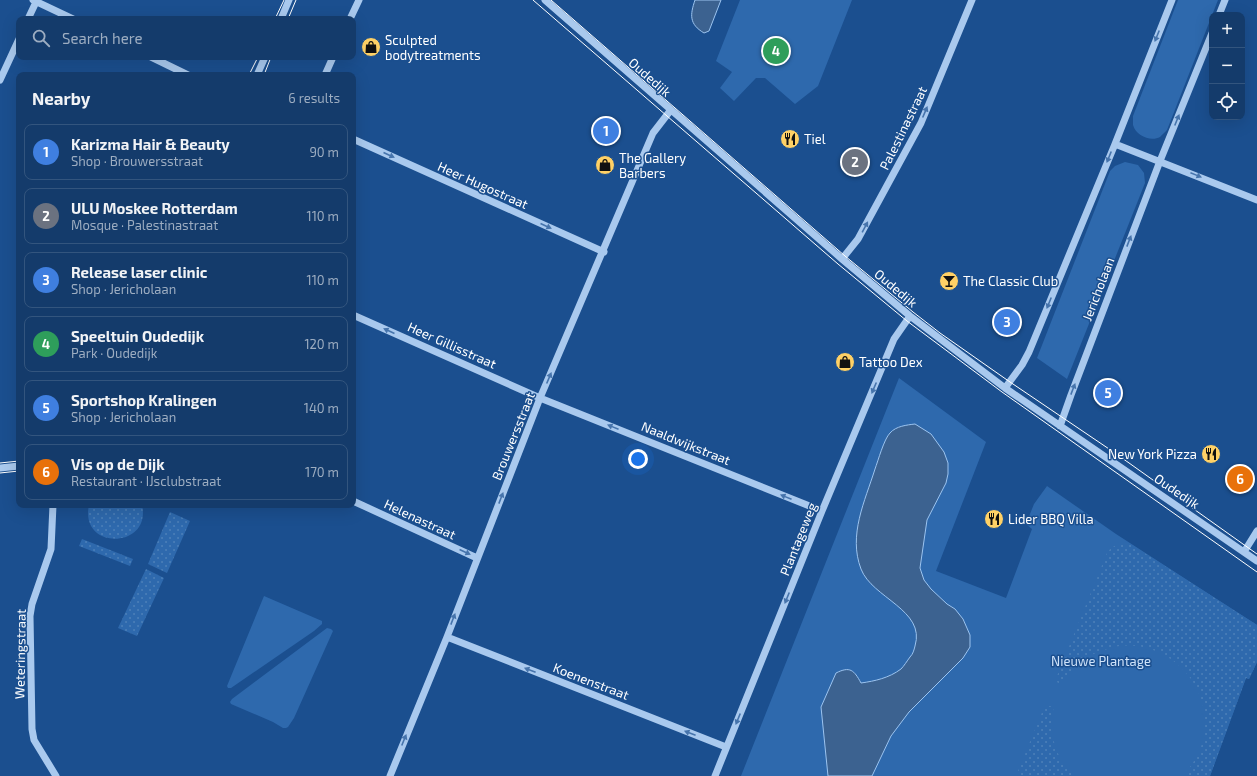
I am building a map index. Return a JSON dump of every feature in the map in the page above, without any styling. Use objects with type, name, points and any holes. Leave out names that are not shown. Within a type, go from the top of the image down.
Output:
[{"type":"street","points":[[282,16],[289,0]]},
{"type":"street","points":[[351,16],[359,0]]},
{"type":"street","name":"Oudedijk","points":[[545,0],[670,111],[910,316],[1005,388],[1257,561]]},
{"type":"street","name":"Palestinastraat","points":[[842,259],[858,239],[921,123],[972,0]]},
{"type":"street","points":[[1005,388],[1022,365],[1029,352],[1115,144],[1172,0]]},
{"type":"street","points":[[1220,12],[1225,0]]},
{"type":"street","points":[[29,16],[35,1],[67,16]]},
{"type":"street","name":"Jericholaan","points":[[1060,426],[1160,161],[1209,40]]},
{"type":"street","points":[[0,80],[16,45]]},
{"type":"street","points":[[157,60],[182,72]]},
{"type":"street","points":[[258,72],[264,60]]},
{"type":"street","points":[[326,72],[332,60]]},
{"type":"street","name":"Brouwersstraat","points":[[390,776],[540,398],[604,252],[653,133],[670,111]]},
{"type":"street","name":"Heer Hugostraat","points":[[356,140],[604,252]]},
{"type":"street","points":[[1115,144],[1257,200]]},
{"type":"street","name":"Heer Gillisstraat","points":[[356,316],[540,398]]},
{"type":"street","name":"Plantageweg","points":[[715,776],[822,511],[894,339],[910,316]]},
{"type":"street","name":"Naaldwijkstraat","points":[[540,398],[822,511]]},
{"type":"street","points":[[0,468],[16,466]]},
{"type":"street","name":"Helenastraat","points":[[356,502],[477,558]]},
{"type":"street","name":"Weteringstraat","points":[[53,508],[51,549],[32,604],[30,631],[32,729],[34,740],[56,776]]},
{"type":"street","points":[[1244,552],[1257,531]]},
{"type":"street","name":"Koenenstraat","points":[[446,637],[726,747]]},
{"type":"green space","points":[[740,0],[852,0],[818,86],[795,104],[765,78],[756,78],[734,101],[720,88],[732,72],[716,61]]},
{"type":"green space","points":[[1178,0],[1218,0],[1213,12],[1209,12],[1209,23],[1167,130],[1160,137],[1152,139],[1144,137],[1135,129],[1133,125],[1133,116]]},
{"type":"green space","points":[[1125,162],[1138,165],[1144,173],[1145,183],[1067,379],[1037,358],[1110,171],[1115,166]]},
{"type":"green space","name":"Nieuwe Plantage","points":[[899,378],[986,442],[936,571],[1006,598],[1032,529],[1026,524],[1034,504],[1047,486],[1116,534],[1257,625],[1257,662],[1249,679],[1246,678],[1210,776],[741,776]]},
{"type":"green space","points":[[89,508],[142,508],[142,520],[137,530],[127,536],[116,539],[104,537],[94,531],[89,520]]},
{"type":"green space","points":[[170,512],[190,521],[167,573],[148,564]]},
{"type":"green space","points":[[82,539],[133,559],[130,566],[79,546]]},
{"type":"green space","points":[[1120,543],[1132,545],[1257,625],[1257,662],[1249,679],[1246,678],[1210,776],[1183,776],[1198,754],[1203,740],[1205,725],[1204,710],[1200,696],[1194,684],[1185,672],[1175,662],[1162,654],[1137,646],[1117,646],[1103,650],[1083,660],[1072,671],[1062,685],[1055,681],[1107,553],[1111,548]]},
{"type":"green space","points":[[146,569],[164,578],[137,636],[118,628]]},
{"type":"green space","points":[[264,596],[322,621],[322,624],[231,688],[228,688],[227,686]]},
{"type":"green space","points":[[327,628],[333,631],[294,718],[288,727],[283,728],[273,722],[231,704],[230,702],[232,699]]},
{"type":"green space","points":[[1045,705],[1054,707],[1052,725],[1055,744],[1062,762],[1074,776],[1016,776]]},
{"type":"shaded area","points":[[695,0],[721,0],[709,31],[704,33],[693,23],[692,10]]},
{"type":"shaded area","points":[[915,424],[931,434],[944,452],[948,463],[946,483],[927,520],[920,568],[924,580],[931,589],[947,604],[955,609],[963,619],[970,635],[970,647],[963,658],[909,712],[891,736],[872,776],[828,776],[821,707],[836,673],[851,670],[861,683],[882,679],[901,669],[912,655],[915,646],[916,634],[913,623],[906,613],[867,579],[861,569],[857,556],[856,544],[859,518],[879,456],[886,440],[890,433],[895,429],[902,426]]},
{"type":"tram line","points":[[276,16],[284,0]]},
{"type":"tram line","points":[[289,16],[296,0]]},
{"type":"tram line","points":[[533,0],[838,264],[907,321],[1002,392],[1257,572]]},
{"type":"tram line","points":[[551,0],[845,256],[913,312],[940,333],[1115,453],[1257,554]]},
{"type":"tram line","points":[[250,72],[256,60]]},
{"type":"tram line","points":[[265,72],[270,60]]},
{"type":"tram line","points":[[0,463],[16,461]]},
{"type":"tram line","points":[[0,473],[16,471]]},
{"type":"place","name":"Sculpted bodytreatments","points":[[371,47]]},
{"type":"place","name":"Speeltuin Oudedijk","points":[[776,51]]},
{"type":"place","name":"Karizma Hair & Beauty","points":[[606,131]]},
{"type":"place","name":"Tiel","points":[[790,139]]},
{"type":"place","name":"ULU Moskee Rotterdam","points":[[855,162]]},
{"type":"place","name":"The Gallery Barbers","points":[[605,165]]},
{"type":"place","name":"The Classic Club","points":[[949,281]]},
{"type":"place","name":"Release laser clinic","points":[[1007,322]]},
{"type":"place","name":"Tattoo Dex","points":[[845,362]]},
{"type":"place","name":"Sportshop Kralingen","points":[[1108,393]]},
{"type":"place","name":"New York Pizza","points":[[1211,454]]},
{"type":"place","name":"Vis op de Dijk","points":[[1240,479]]},
{"type":"place","name":"Lider BBQ Villa","points":[[994,519]]}]
